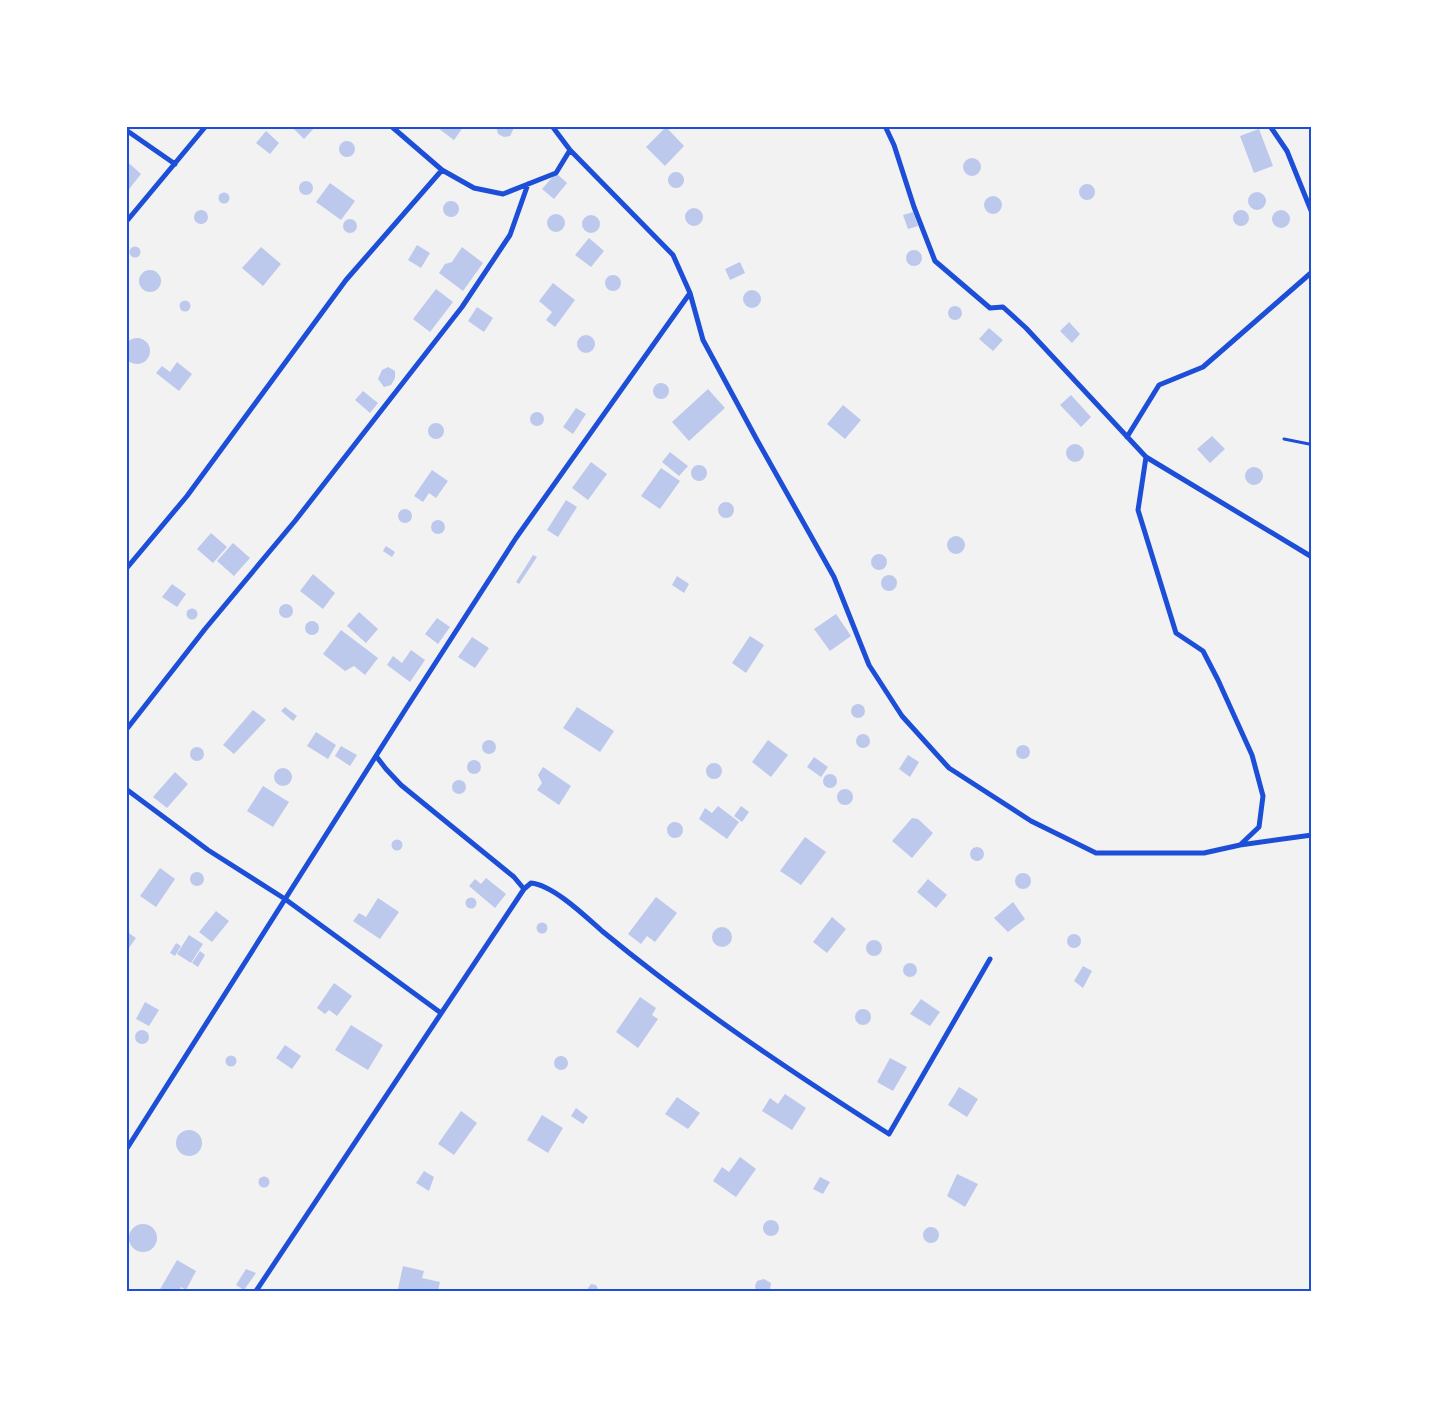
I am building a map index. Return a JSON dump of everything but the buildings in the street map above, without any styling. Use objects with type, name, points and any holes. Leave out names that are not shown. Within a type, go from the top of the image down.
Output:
[{"type":"street","points":[[126,222],[206,126]]},
{"type":"street","points":[[391,126],[442,170],[474,188],[503,194],[556,173],[570,150]]},
{"type":"street","points":[[552,126],[570,150],[673,255],[690,294],[703,340],[834,576],[869,665],[902,716],[949,768],[1031,820],[1096,853],[1204,854],[1240,845],[1312,835]]},
{"type":"street","points":[[885,126],[894,145],[914,207],[935,261],[990,308],[1002,307],[1026,328],[1146,456],[1312,557]]},
{"type":"street","points":[[1270,126],[1286,151],[1312,213]]},
{"type":"street","points":[[126,130],[175,164]]},
{"type":"street","points":[[126,569],[187,496],[346,280],[442,170]]},
{"type":"street","points":[[126,730],[205,629],[295,521],[462,307],[510,235],[528,184]]},
{"type":"street","points":[[1127,437],[1159,385],[1203,367],[1312,272]]},
{"type":"street","points":[[126,1150],[516,538],[690,294]]},
{"type":"street","points":[[1146,456],[1138,510],[1176,634],[1203,651],[1252,755],[1264,796],[1260,827],[1240,845]]},
{"type":"street","points":[[376,756],[401,785],[514,877],[524,889]]},
{"type":"street","points":[[126,789],[208,850],[285,899],[441,1013]]},
{"type":"street","points":[[256,1291],[524,889],[531,883],[540,884],[570,904],[653,973],[700,1008],[810,1084],[889,1134],[990,958]]},
{"type":"path","points":[[1284,439],[1312,443]]}]
